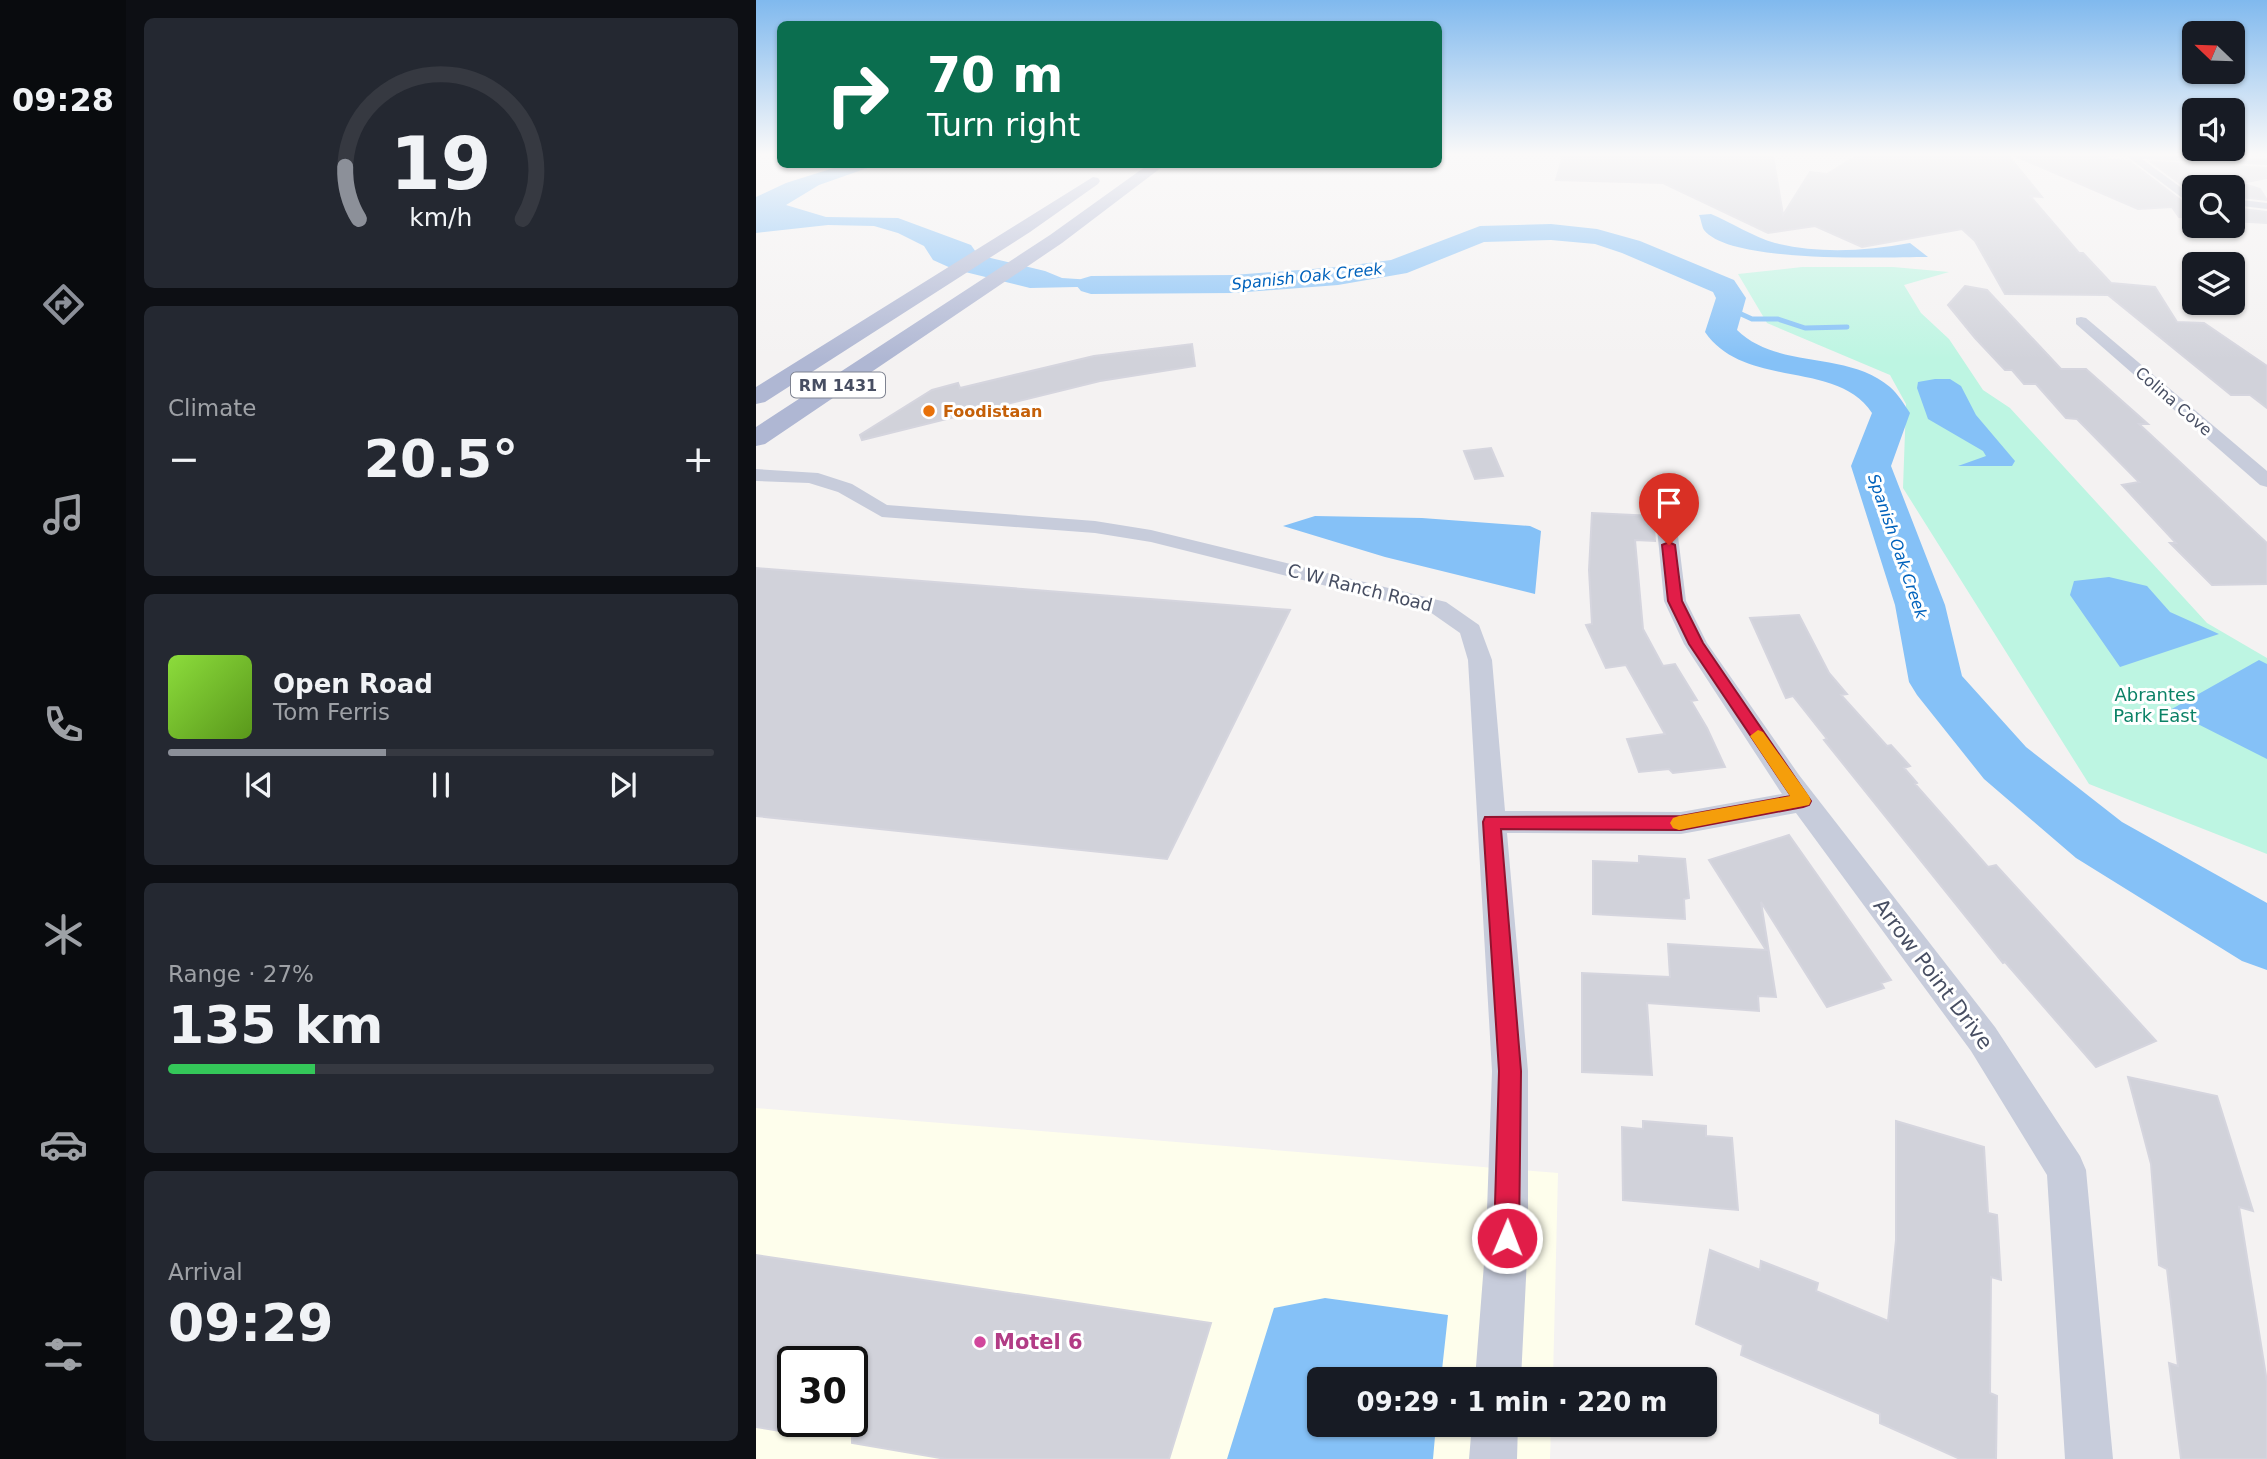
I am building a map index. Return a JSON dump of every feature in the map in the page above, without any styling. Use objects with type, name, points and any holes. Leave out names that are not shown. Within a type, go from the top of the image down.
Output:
[{"type":"main road","name":"RM 1431","points":[[756,397],[1031,223]]},
{"type":"main road","name":"RM 1431","points":[[756,438],[1078,223]]},
{"type":"street","name":"Colina Cove","points":[[2081,321],[2267,481]]},
{"type":"street","name":"C W Ranch Road","points":[[756,475],[811,477],[845,488],[882,511],[1096,527],[1151,536],[1438,607],[1471,630],[1480,660],[1510,1071],[1507,1238],[1499,1367]]},
{"type":"street","name":"Arrow Point Drive","points":[[1667,528],[1675,601],[1696,644],[1803,801],[1983,1039],[2066,1170],[2089,1459]]},
{"type":"street","points":[[1492,822],[1681,823],[1803,801]]},
{"type":"street","points":[[1493,1459],[1495,1437]]},
{"type":"shaded area","points":[[756,1108],[1558,1173],[1553,1367],[1307,1367],[1307,1437],[1551,1437],[1550,1459],[756,1459]]},
{"type":"green space","name":"Abrantes Park East","points":[[1802,267],[1893,267],[1949,272],[1904,285],[1921,313],[1949,339],[1983,390],[2010,408],[2207,623],[2267,658],[2267,854],[2089,784],[1903,488],[1906,404],[1890,375],[1767,323],[1738,274]]},
{"type":"water","points":[[756,223],[912,223],[971,245],[978,255],[1045,271],[1062,278],[1169,285],[1030,288],[953,269],[933,260],[924,246],[898,233],[874,226],[828,225],[756,233]]},
{"type":"water","points":[[1702,223],[1730,223],[1775,243],[1809,249],[1876,248],[1910,243],[1928,257],[1845,257],[1775,253],[1744,249],[1720,241],[1704,230]]},
{"type":"water","points":[[1950,379],[1961,386],[1976,415],[2015,461],[2012,466],[1958,466],[1986,456],[1983,451],[1928,419],[1917,388],[1918,382]]},
{"type":"water","points":[[1315,516],[1422,518],[1530,526],[1541,531],[1535,594],[1385,557],[1283,526]]},
{"type":"water","points":[[2109,577],[2147,586],[2170,612],[2219,634],[2120,667],[2070,595],[2074,581]]},
{"type":"water","points":[[2259,660],[2267,664],[2267,759],[2170,710]]},
{"type":"water","points":[[1325,1298],[1448,1315],[1442,1367],[1307,1367],[1307,1437],[1435,1437],[1433,1459],[1227,1459],[1274,1308]]},
{"type":"building","points":[[1747,223],[2053,223],[2079,253],[2083,253],[2111,283],[2155,287],[2177,322],[2204,323],[2267,366],[2267,408],[2250,395],[2231,395],[2108,295],[2005,294],[1975,241],[1962,229],[1862,247],[1815,226],[1768,233]]},
{"type":"building","points":[[1965,286],[1987,290],[2061,369],[2086,369],[2148,424],[2139,424],[2267,543],[2267,584],[2212,585],[2170,543],[2176,543],[2122,485],[2139,482],[2077,419],[2066,418],[2036,384],[2024,384],[2012,370],[2005,370],[1975,338],[1948,305]]},
{"type":"building","points":[[1192,344],[1195,366],[1100,381],[862,440],[860,435],[932,390],[958,383],[960,388],[1094,356]]},
{"type":"building","points":[[1491,448],[1503,476],[1475,479],[1464,451]]},
{"type":"building","points":[[1592,513],[1653,516],[1655,541],[1635,540],[1643,629],[1663,666],[1675,664],[1697,700],[1691,701],[1725,767],[1673,773],[1669,769],[1639,772],[1627,739],[1665,734],[1626,665],[1606,668],[1586,625],[1592,624],[1589,570]]},
{"type":"building","points":[[756,568],[1290,610],[1167,859],[756,816]]},
{"type":"building","points":[[1799,615],[1829,673],[1847,694],[1841,695],[1887,746],[1891,745],[1910,766],[1904,768],[1917,783],[1915,784],[1988,867],[1996,865],[2156,1041],[2096,1067],[2005,962],[2003,963],[1824,740],[1827,739],[1793,696],[1786,698],[1750,618]]},
{"type":"building","points":[[1789,835],[1891,980],[1881,983],[1884,988],[1827,1007],[1761,902],[1776,997],[1758,996],[1759,1011],[1647,1003],[1652,1075],[1582,1072],[1582,973],[1670,977],[1668,944],[1766,950],[1709,860]]},
{"type":"building","points":[[1639,856],[1685,859],[1689,898],[1684,899],[1685,919],[1593,914],[1593,861],[1639,863]]},
{"type":"building","points":[[2128,1077],[2217,1096],[2253,1211],[2239,1207],[2267,1382],[2267,1459],[2181,1459],[2169,1363],[2178,1366],[2167,1269],[2159,1265],[2151,1164]]},
{"type":"building","points":[[1643,1121],[1706,1126],[1706,1136],[1732,1138],[1738,1210],[1623,1200],[1622,1127],[1643,1129]]},
{"type":"building","points":[[1896,1121],[1984,1147],[1988,1213],[1997,1215],[2001,1280],[1991,1277],[1990,1393],[1997,1396],[1996,1459],[1960,1459],[1880,1423],[1880,1414],[1741,1355],[1743,1345],[1696,1324],[1710,1250],[1760,1270],[1761,1261],[1818,1283],[1816,1291],[1888,1321],[1896,1240]]},
{"type":"building","name":"Motel 6","points":[[756,1255],[1211,1323],[1169,1459],[946,1459],[852,1443],[852,1437],[868,1437],[868,1346],[777,1346],[777,1430],[756,1427]]},
{"type":"waterway","name":"Spanish Oak Creek","points":[[1091,285],[1233,284],[1338,276],[1397,267],[1480,234],[1551,232],[1597,237],[1631,247],[1724,286],[1731,298],[1721,332],[1734,345],[1771,361],[1857,382],[1877,394],[1891,413],[1871,466],[1920,605],[1936,682],[2005,763],[2099,840],[2267,939]]},
{"type":"waterway","points":[[1728,308],[1752,319],[1778,319],[1805,328],[1847,327]]},
{"type":"slow traffic","points":[[1679,823],[1803,801],[1758,736]]},
{"type":"place","name":"Foodistaan","points":[[929,411]]},
{"type":"place","name":"Motel 6","points":[[980,1342]]},
{"type":"route","points":[[1507,1238],[1510,1071],[1492,822],[1681,823],[1803,801],[1696,644],[1675,601],[1669,545]]}]
